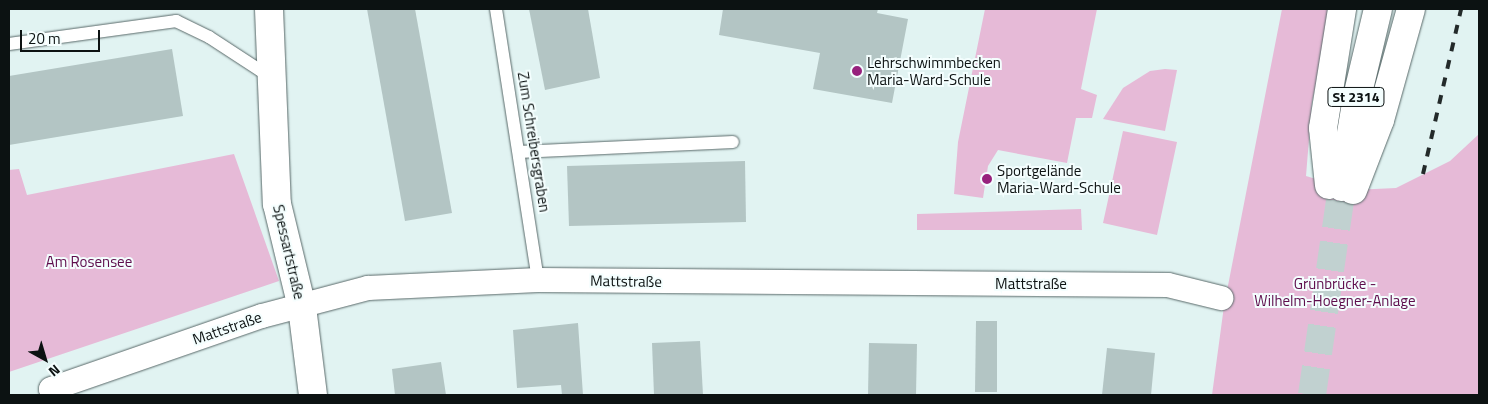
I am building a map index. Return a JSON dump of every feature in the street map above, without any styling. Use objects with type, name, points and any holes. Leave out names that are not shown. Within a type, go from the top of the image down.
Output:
[{"type":"main road","name":"Spessartstraße","points":[[269,9],[277,204],[302,307],[313,395]]},
{"type":"main road","points":[[1341,187],[1323,128],[1342,9]]},
{"type":"main road","name":"St 2314","points":[[1341,187],[1356,97],[1378,9]]},
{"type":"main road","points":[[1341,187],[1380,120],[1411,9]]},
{"type":"street","name":"Mattstraße","points":[[52,395],[52,389],[262,316],[302,307],[368,288],[538,280],[1168,284],[1221,298]]},
{"type":"lane","name":"Zum Schreibersgraben","points":[[496,9],[520,152],[538,280]]},
{"type":"lane","points":[[9,44],[176,21],[210,37],[272,78]]},
{"type":"lane","points":[[520,152],[733,142]]},
{"type":"green space","points":[[985,9],[1097,9],[1081,89],[1097,95],[1092,118],[1076,118],[1067,163],[998,150],[988,166],[983,198],[954,194],[958,142]]},
{"type":"green space","name":"Grünbrücke - Wilhelm-Hoegner-Anlage","points":[[1282,9],[1332,9],[1312,102],[1306,176],[1353,190],[1396,188],[1450,161],[1479,134],[1479,395],[1212,395],[1224,306]]},
{"type":"green space","points":[[1177,70],[1165,131],[1103,119],[1123,88],[1150,71]]},
{"type":"green space","points":[[1123,131],[1177,142],[1157,235],[1103,223]]},
{"type":"green space","name":"Am Rosensee","points":[[234,154],[279,281],[9,372],[9,170],[19,169],[27,195]]},
{"type":"green space","points":[[1081,209],[1082,230],[917,230],[917,214]]},
{"type":"building","points":[[367,9],[415,9],[452,213],[405,221]]},
{"type":"building","points":[[529,9],[588,9],[600,78],[545,90]]},
{"type":"building","points":[[723,9],[878,9],[877,13],[908,19],[892,103],[813,89],[820,53],[719,35]]},
{"type":"building","points":[[172,49],[183,116],[9,145],[9,76]]},
{"type":"building","points":[[745,161],[746,222],[569,226],[567,166]]},
{"type":"building","points":[[976,321],[997,321],[997,392],[975,392]]},
{"type":"building","points":[[578,323],[583,395],[562,395],[561,385],[517,388],[513,330]]},
{"type":"building","points":[[700,341],[703,395],[654,395],[652,343]]},
{"type":"building","points":[[869,343],[917,344],[916,395],[868,395]]},
{"type":"building","points":[[1107,348],[1155,353],[1151,395],[1102,395]]},
{"type":"building","points":[[441,362],[446,395],[395,395],[392,369]]},
{"type":"tunnel","points":[[1312,395],[1342,187]]},
{"type":"railway","points":[[1423,174],[1461,9]]},
{"type":"place","name":"Lehrschwimmbecken Maria-Ward-Schule","points":[[857,71]]},
{"type":"place","name":"Sportgelände Maria-Ward-Schule","points":[[987,179]]}]
